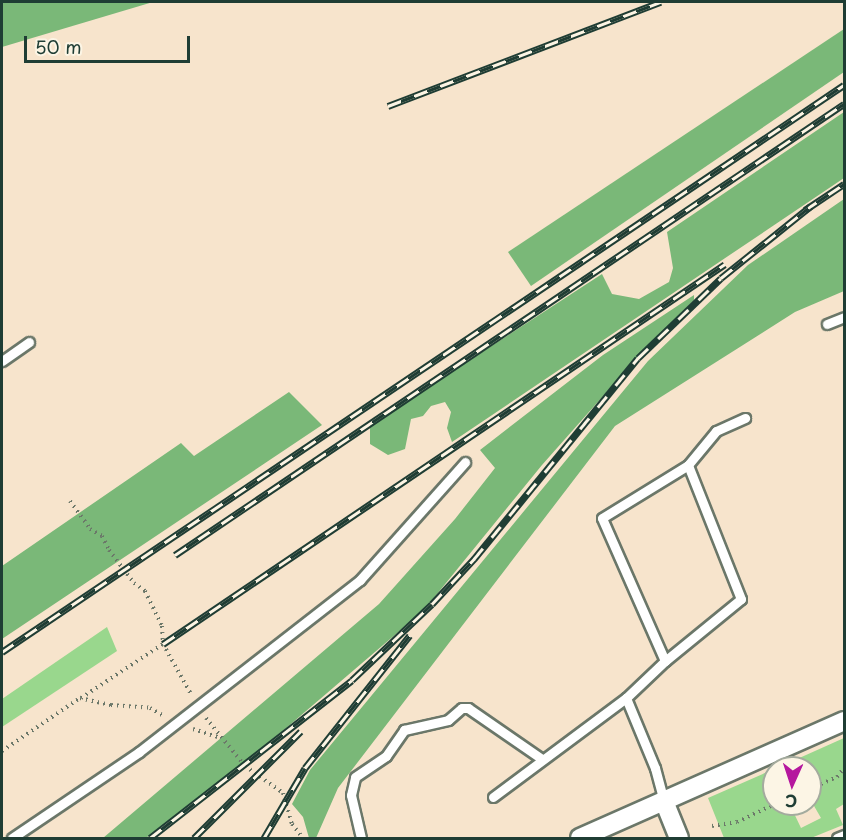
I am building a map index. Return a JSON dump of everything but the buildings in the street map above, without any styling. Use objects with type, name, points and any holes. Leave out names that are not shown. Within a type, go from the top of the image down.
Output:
[{"type":"street","points":[[580,838],[844,721]]},
{"type":"street","points":[[664,801],[679,838]]},
{"type":"lane","points":[[827,324],[844,317]]},
{"type":"lane","points":[[2,361],[29,342]]},
{"type":"lane","points":[[665,661],[602,518],[688,465],[716,431],[745,418]]},
{"type":"lane","points":[[12,838],[139,752],[360,580],[465,462]]},
{"type":"lane","points":[[493,797],[626,698],[665,661],[741,599],[688,465]]},
{"type":"lane","points":[[626,698],[655,768],[664,801]]},
{"type":"lane","points":[[361,838],[351,795],[355,777],[386,756],[404,730],[448,720],[462,708],[468,708],[542,759]]},
{"type":"lane","points":[[837,838],[844,835]]},
{"type":"path","points":[[70,501],[90,529],[102,536],[109,550],[134,583],[145,591],[162,626],[163,644],[198,706],[221,738],[255,775],[283,793],[292,824],[303,838]]},
{"type":"path","points":[[31,731],[163,644]]},
{"type":"path","points":[[21,738],[2,751],[80,698],[111,705],[150,708],[176,723],[221,738]]},
{"type":"path","points":[[822,784],[837,777],[844,768]]},
{"type":"path","points":[[712,826],[737,822],[762,810]]},
{"type":"green space","points":[[2,2],[153,2],[2,47]]},
{"type":"green space","points":[[844,29],[844,72],[531,286],[508,252]]},
{"type":"green space","points":[[844,112],[844,178],[452,442],[447,428],[451,412],[445,402],[431,406],[423,416],[411,419],[405,449],[388,455],[370,444],[370,425],[602,274],[612,294],[639,299],[669,282],[673,268],[667,232]]},
{"type":"green space","points":[[844,199],[844,291],[795,312],[615,426],[338,788],[316,838],[309,838],[303,817],[292,804],[310,770],[648,361],[748,265]]},
{"type":"green space","points":[[694,295],[694,300],[635,360],[542,465],[424,610],[257,753],[146,838],[103,838],[379,604],[455,519],[495,468],[480,450],[603,355]]},
{"type":"green space","points":[[289,392],[322,425],[2,639],[2,566],[181,443],[194,456]]},
{"type":"green space","points":[[107,627],[117,651],[2,727],[2,699]]},
{"type":"green space","points":[[844,738],[844,804],[836,809],[843,825],[811,838],[724,838],[708,798],[762,774],[762,816],[795,816],[801,828],[821,818],[822,756],[804,756]]},
{"type":"railway","points":[[388,106],[661,2]]},
{"type":"railway","points":[[2,652],[844,85]]},
{"type":"railway","points":[[175,555],[844,104]]},
{"type":"railway","points":[[805,210],[844,184]]},
{"type":"railway","points":[[150,838],[352,680],[432,604],[474,559],[638,358],[721,278],[811,206]]},
{"type":"railway","points":[[163,644],[725,264]]},
{"type":"railway","points":[[264,838],[305,768],[410,635]]},
{"type":"railway","points":[[194,838],[301,731]]}]
